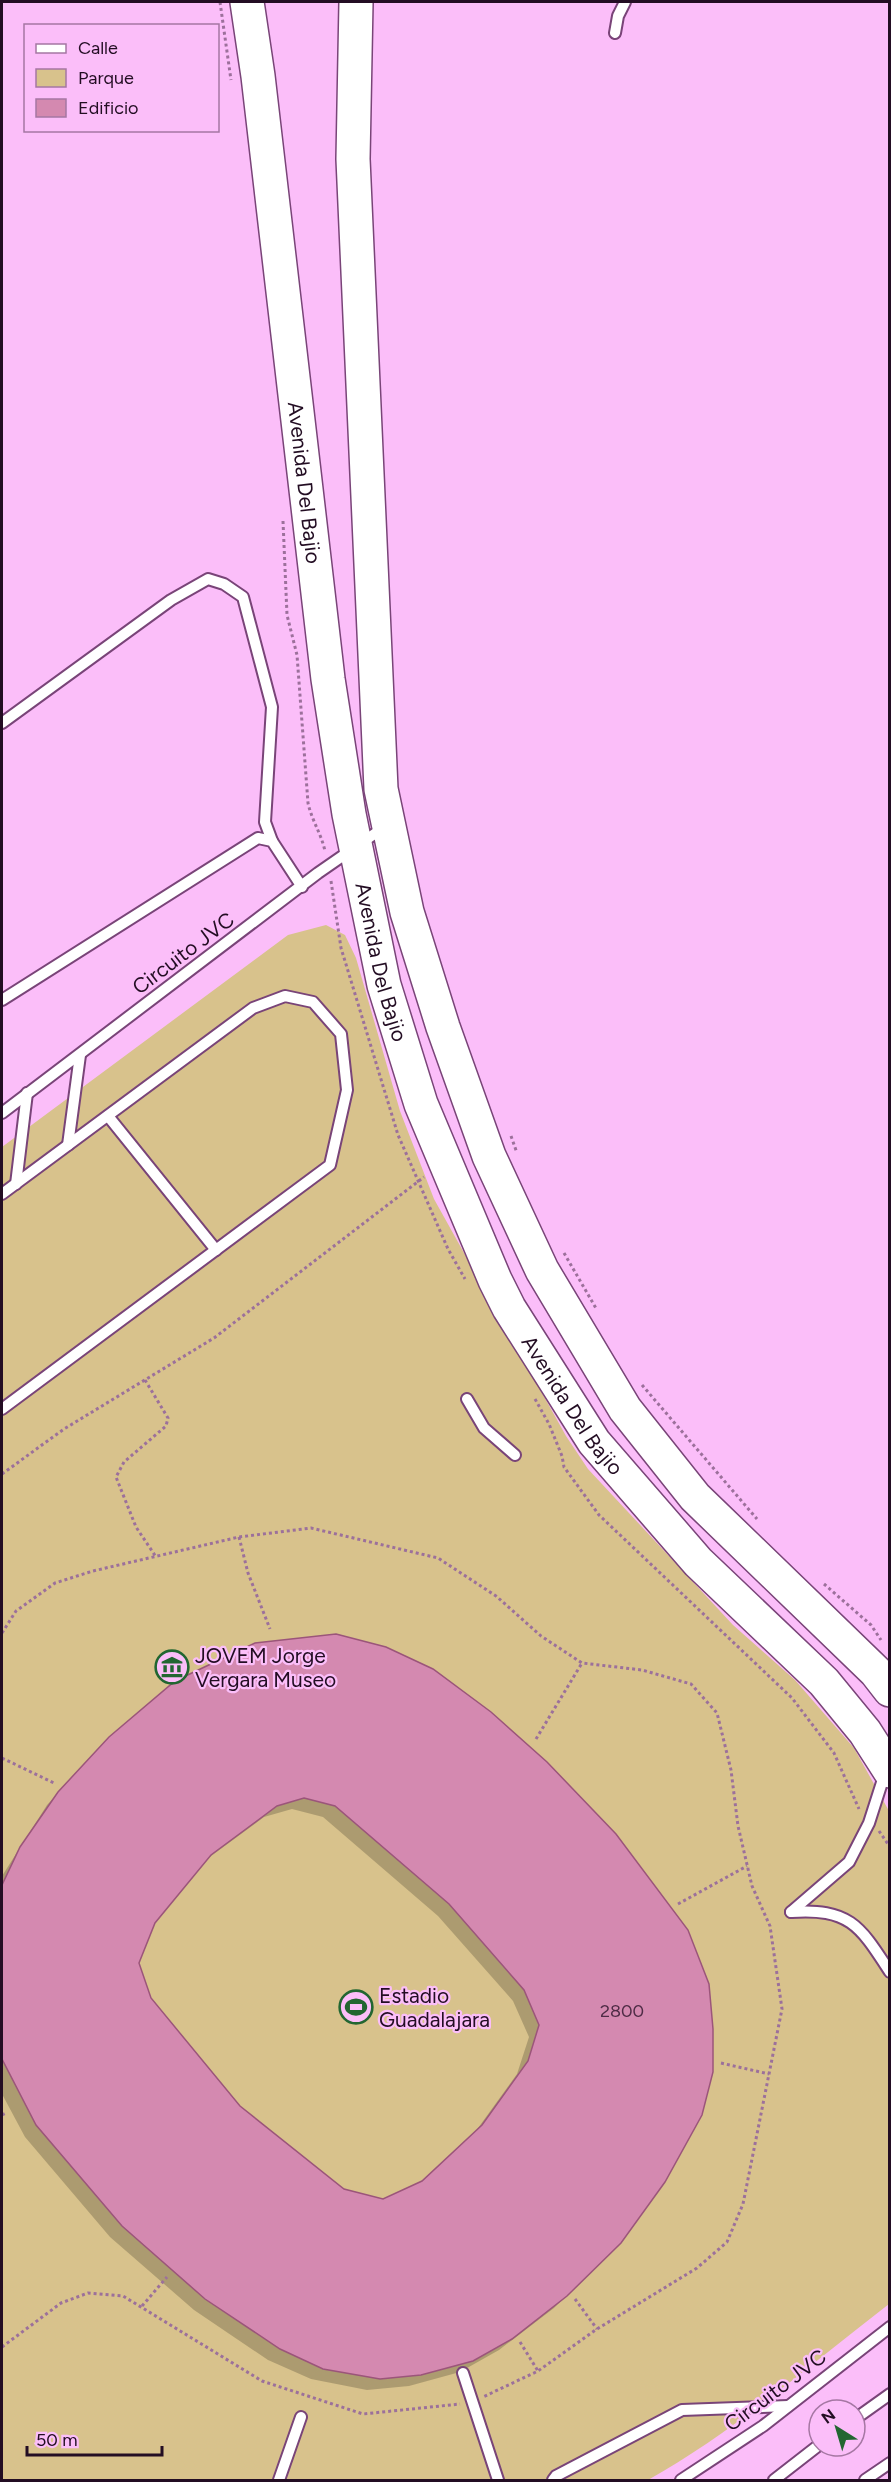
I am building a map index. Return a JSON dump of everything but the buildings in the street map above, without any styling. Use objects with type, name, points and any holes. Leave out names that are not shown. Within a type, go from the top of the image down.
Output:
[{"type":"main road","name":"Avenida Del Bajio","points":[[246,2],[258,76],[328,679],[356,848],[384,985],[421,1104],[509,1308],[594,1442],[698,1562],[824,1682],[865,1732],[888,1769]]},
{"type":"main road","name":"Avenida Del Bajio","points":[[356,2],[354,171],[381,789],[407,912],[443,1027],[489,1156],[542,1270],[625,1409],[695,1497],[876,1672],[890,1690]]},
{"type":"lane","points":[[615,33],[618,16],[625,2]]},
{"type":"lane","points":[[2,723],[171,600],[208,579],[224,584],[243,597],[272,707],[266,822],[272,841],[302,886]]},
{"type":"lane","name":"Circuito JVC","points":[[2,1113],[302,886],[388,824]]},
{"type":"lane","points":[[2,1000],[258,838],[272,841]]},
{"type":"lane","points":[[2,1194],[253,1008],[285,996],[313,1002],[341,1034],[347,1090],[330,1166],[2,1408]]},
{"type":"lane","points":[[68,1145],[80,1054]]},
{"type":"lane","points":[[16,1184],[27,1094]]},
{"type":"lane","points":[[108,1116],[216,1250]]},
{"type":"lane","points":[[467,1399],[484,1428],[515,1455]]},
{"type":"lane","points":[[888,1769],[869,1823],[849,1862],[791,1912],[813,1910],[842,1916],[863,1932],[890,1972]]},
{"type":"lane","name":"Circuito JVC","points":[[681,2481],[763,2426],[890,2327]]},
{"type":"lane","points":[[463,2373],[498,2481]]},
{"type":"lane","points":[[867,2410],[890,2394]]},
{"type":"lane","points":[[553,2481],[556,2476],[682,2410],[788,2406]]},
{"type":"lane","points":[[279,2481],[301,2417]]},
{"type":"lane","points":[[774,2481],[807,2455]]},
{"type":"lane","points":[[865,2481],[890,2463]]},
{"type":"path","points":[[220,2],[231,81]]},
{"type":"path","points":[[282,518],[287,615],[297,655],[308,803],[310,815],[321,832],[341,948]]},
{"type":"path","points":[[507,1126],[519,1158]]},
{"type":"path","points":[[2,1474],[64,1430],[214,1338],[386,1204],[447,1164]]},
{"type":"path","points":[[561,1248],[602,1317]]},
{"type":"path","points":[[637,1377],[762,1525]]},
{"type":"path","points":[[145,1380],[168,1418],[166,1426],[118,1469],[116,1477],[136,1527],[156,1557]]},
{"type":"path","points":[[2,1633],[16,1611],[55,1583],[93,1571],[239,1537],[311,1528],[438,1558],[496,1596],[541,1636],[582,1663],[642,1670],[692,1684],[717,1713],[731,1770],[738,1826],[747,1866],[752,1886],[770,1926],[782,2009],[743,2204],[727,2242],[697,2268],[597,2329],[538,2371],[472,2402],[363,2414],[262,2381],[123,2296],[88,2293],[61,2303],[2,2347]]},
{"type":"path","points":[[239,1537],[248,1573],[270,1629]]},
{"type":"path","points":[[820,1581],[871,1625],[883,1642]]},
{"type":"path","points":[[536,1739],[582,1663]]},
{"type":"path","points":[[2,1758],[56,1784]]},
{"type":"path","points":[[678,1904],[747,1866]]},
{"type":"path","points":[[721,2063],[770,2074]]},
{"type":"path","points":[[2,2115],[6,2113]]},
{"type":"path","points":[[142,2307],[167,2277]]},
{"type":"path","points":[[575,2299],[597,2329]]},
{"type":"path","points":[[520,2342],[538,2371]]},
{"type":"green space","points":[[326,925],[345,935],[356,958],[400,1111],[434,1199],[566,1436],[588,1469],[733,1625],[795,1680],[854,1748],[889,1811],[889,2304],[742,2419],[648,2480],[2,2480],[2,1147],[288,935]]},
{"type":"place","name":"JOVEM Jorge Vergara Museo","points":[[172,1667]]},
{"type":"place","name":"Estadio Guadalajara","points":[[356,2007]]}]
